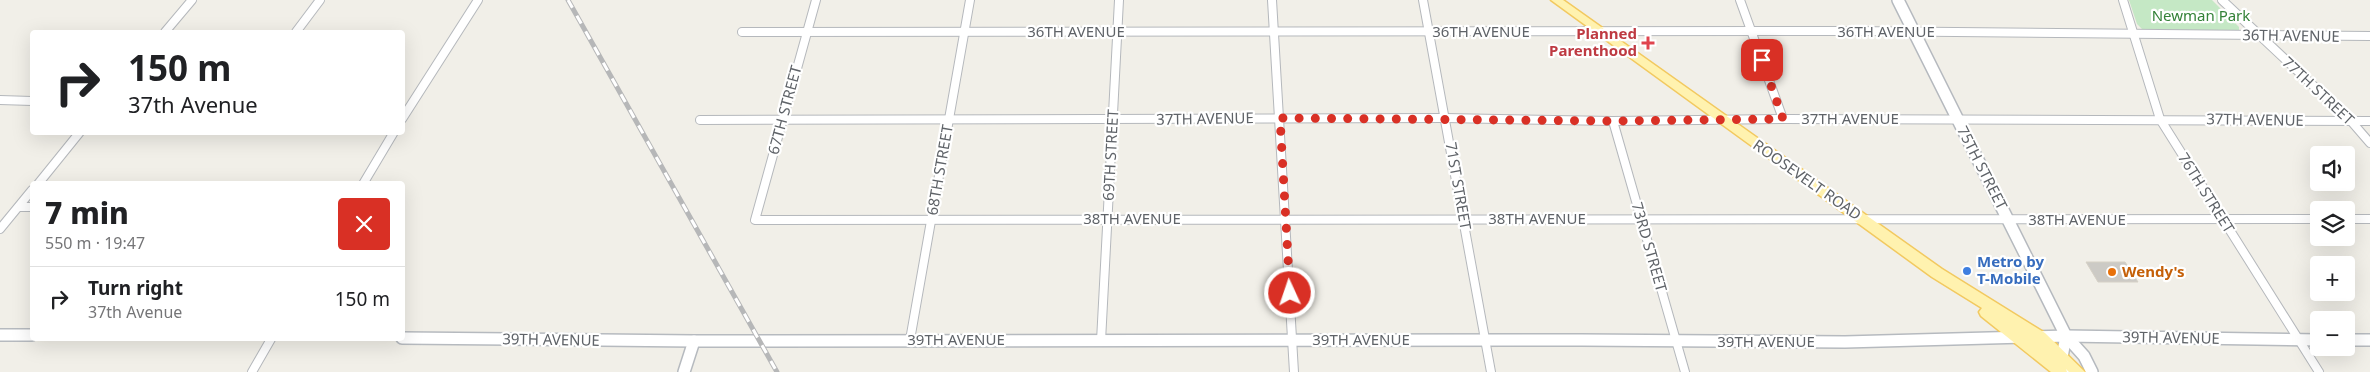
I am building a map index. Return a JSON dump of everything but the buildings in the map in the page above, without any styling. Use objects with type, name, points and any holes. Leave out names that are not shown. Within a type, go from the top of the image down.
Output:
[{"type":"main road","name":"ROOSEVELT ROAD","points":[[1556,0],[1937,273]]},
{"type":"main road","name":"75TH STREET","points":[[1898,0],[2066,336],[2084,356],[2092,372]]},
{"type":"main road","points":[[1937,273],[2040,337],[2078,372]]},
{"type":"main road","points":[[1937,273],[2060,372]]},
{"type":"main road","points":[[0,334],[30,335]]},
{"type":"main road","name":"39TH AVENUE","points":[[405,338],[694,341],[1486,340],[1845,342],[2066,336],[2310,340]]},
{"type":"main road","points":[[2066,336],[2062,357],[2067,372]]},
{"type":"main road","points":[[2355,340],[2370,340]]},
{"type":"main road","points":[[684,372],[694,341]]},
{"type":"street","points":[[167,30],[192,0]]},
{"type":"street","points":[[298,30],[320,0]]},
{"type":"street","points":[[405,114],[478,0]]},
{"type":"street","name":"67TH STREET","points":[[755,220],[816,0]]},
{"type":"street","name":"68TH STREET","points":[[910,340],[970,0]]},
{"type":"street","name":"69TH STREET","points":[[1101,341],[1119,0]]},
{"type":"street","points":[[1272,0],[1294,372]]},
{"type":"street","name":"71ST STREET","points":[[1423,0],[1491,372]]},
{"type":"street","points":[[1740,0],[1783,119]]},
{"type":"street","name":"76TH STREET","points":[[2123,0],[2160,119],[2319,372]]},
{"type":"street","name":"77TH STREET","points":[[2222,0],[2351,121],[2370,143]]},
{"type":"street","name":"36TH AVENUE","points":[[742,32],[1913,32],[2370,36]]},
{"type":"street","points":[[0,100],[30,101]]},
{"type":"street","points":[[405,104],[412,104]]},
{"type":"street","name":"37TH AVENUE","points":[[700,120],[1445,118],[1613,121],[1723,119],[2370,121]]},
{"type":"street","name":"73RD STREET","points":[[1613,121],[1685,372]]},
{"type":"street","points":[[40,181],[78,135]]},
{"type":"street","points":[[365,181],[392,135]]},
{"type":"street","points":[[0,229],[30,193]]},
{"type":"street","points":[[19,207],[30,207]]},
{"type":"street","name":"38TH AVENUE","points":[[755,220],[1108,218],[1641,220],[1862,218],[2310,220]]},
{"type":"street","points":[[2355,219],[2370,219]]},
{"type":"street","points":[[252,372],[270,341]]},
{"type":"green space","name":"Newman Park","points":[[2129,0],[2212,0],[2239,27],[2239,31],[2236,33],[2143,30],[2137,24]]},
{"type":"railway","points":[[568,0],[777,372]]},
{"type":"place","name":"Planned Parenthood","points":[[1648,43]]},
{"type":"place","name":"Metro by T-Mobile","points":[[1967,271]]},
{"type":"place","name":"Wendy's","points":[[2112,272]]},
{"type":"route","points":[[1290,293],[1280,118],[1613,121],[1783,119],[1762,60]]}]
